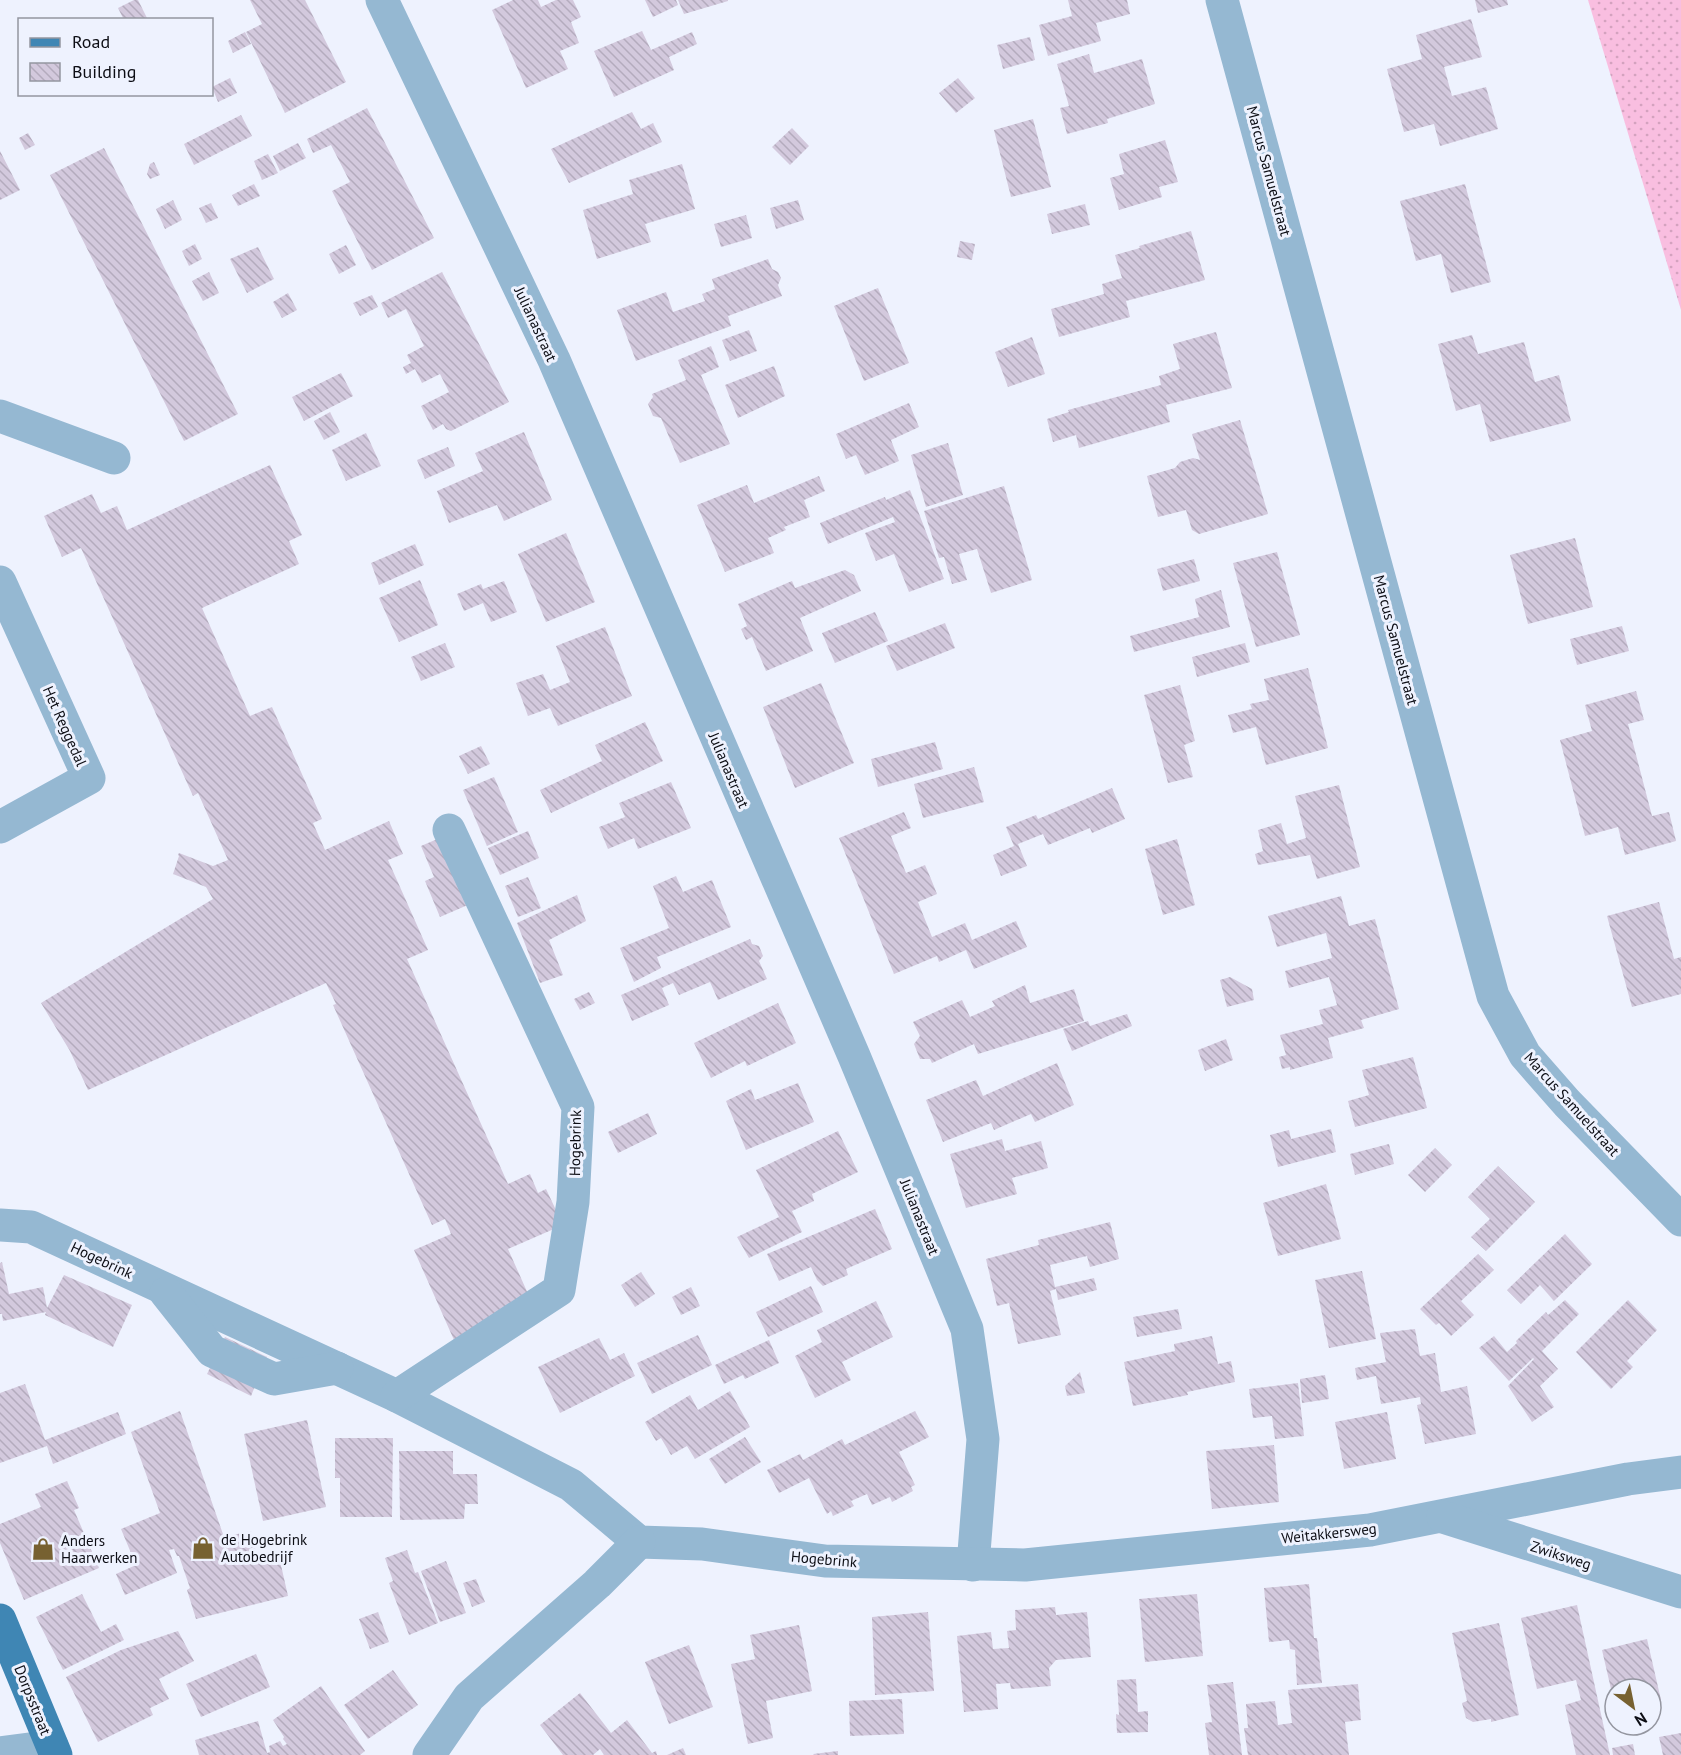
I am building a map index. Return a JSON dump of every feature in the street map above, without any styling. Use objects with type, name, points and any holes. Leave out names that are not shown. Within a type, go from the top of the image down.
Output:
[{"type":"main road","name":"Dorpsstraat","points":[[0,1620],[54,1750]]},
{"type":"street","name":"Julianastraat","points":[[382,0],[554,360],[854,1056],[967,1329],[983,1439],[973,1565]]},
{"type":"street","name":"Marcus Samuelstraat","points":[[1222,0],[1493,996],[1525,1055],[1567,1103],[1681,1220]]},
{"type":"street","points":[[0,416],[114,458]]},
{"type":"street","name":"Het Reggedal","points":[[0,582],[88,778],[0,827]]},
{"type":"street","name":"Hogebrink","points":[[397,1396],[559,1290],[573,1202],[578,1107],[449,830]]},
{"type":"street","name":"Hogebrink","points":[[0,1225],[31,1227],[397,1396],[571,1485],[639,1542],[702,1544],[825,1561],[973,1565]]},
{"type":"street","name":"Weitakkersweg","points":[[973,1565],[1024,1564],[1359,1531],[1628,1479],[1681,1472]]},
{"type":"street","name":"Zwiksweg","points":[[1442,1516],[1681,1592]]},
{"type":"street","points":[[429,1755],[469,1696],[597,1584],[639,1542]]},
{"type":"street","name":"Dorpsstraat","points":[[0,1754],[54,1750]]},
{"type":"shaded area","points":[[1588,0],[1681,0],[1681,310]]},
{"type":"building","points":[[138,0],[147,18],[123,18],[118,8]]},
{"type":"building","points":[[250,0],[305,0],[346,82],[285,113],[246,32],[262,24]]},
{"type":"building","points":[[513,0],[538,0],[541,7],[556,0],[573,0],[581,17],[571,22],[579,43],[560,51],[568,69],[526,88],[492,10]]},
{"type":"building","points":[[645,0],[676,0],[678,5],[653,17]]},
{"type":"building","points":[[678,0],[728,0],[728,1],[684,14]]},
{"type":"building","points":[[1068,0],[1127,0],[1130,14],[1096,23],[1101,41],[1048,56],[1039,25],[1072,16]]},
{"type":"building","points":[[1475,0],[1507,0],[1508,5],[1478,13]]},
{"type":"building","points":[[1471,19],[1482,57],[1444,67],[1452,96],[1486,87],[1498,129],[1440,146],[1434,124],[1404,132],[1387,69],[1422,59],[1416,35]]},
{"type":"building","points":[[642,31],[651,50],[692,32],[697,44],[669,57],[674,70],[614,97],[594,51]]},
{"type":"building","points":[[245,32],[251,44],[233,53],[228,41]]},
{"type":"building","points":[[1030,37],[1035,60],[1003,69],[997,45]]},
{"type":"building","points":[[1089,54],[1094,73],[1142,59],[1155,104],[1107,119],[1108,123],[1067,134],[1060,108],[1069,106],[1057,64]]},
{"type":"building","points":[[230,78],[237,93],[218,102],[213,86]]},
{"type":"building","points":[[958,78],[975,98],[956,113],[939,93]]},
{"type":"building","points":[[367,108],[434,238],[372,270],[332,191],[350,182],[331,145],[313,153],[307,139]]},
{"type":"building","points":[[632,112],[641,129],[653,123],[662,142],[569,183],[551,149]]},
{"type":"building","points":[[241,115],[252,136],[194,165],[184,144]]},
{"type":"building","points":[[1033,119],[1051,187],[1011,197],[994,130]]},
{"type":"building","points":[[792,128],[809,146],[790,165],[772,147]]},
{"type":"building","points":[[28,133],[35,145],[25,150],[19,138]]},
{"type":"building","points":[[1165,140],[1178,182],[1159,187],[1162,197],[1119,210],[1110,178],[1124,174],[1119,154]]},
{"type":"building","points":[[298,143],[306,158],[280,171],[273,156]]},
{"type":"building","points":[[104,148],[238,414],[184,441],[50,175]]},
{"type":"building","points":[[0,151],[20,190],[0,200]]},
{"type":"building","points":[[268,154],[278,173],[262,180],[254,161]]},
{"type":"building","points":[[154,162],[160,175],[150,179],[147,174],[150,164]]},
{"type":"building","points":[[682,164],[695,209],[645,224],[651,242],[597,259],[583,210],[633,194],[629,180]]},
{"type":"building","points":[[254,184],[260,196],[238,206],[232,195]]},
{"type":"building","points":[[1465,184],[1491,282],[1451,293],[1441,254],[1416,261],[1400,201]]},
{"type":"building","points":[[173,200],[182,220],[165,229],[156,209]]},
{"type":"building","points":[[798,200],[804,220],[776,229],[770,208]]},
{"type":"building","points":[[211,203],[218,218],[206,223],[199,208]]},
{"type":"building","points":[[1085,204],[1090,225],[1052,234],[1047,214]]},
{"type":"building","points":[[746,215],[752,238],[721,247],[714,224]]},
{"type":"building","points":[[1191,231],[1205,280],[1126,301],[1130,317],[1059,337],[1051,309],[1104,294],[1102,284],[1122,278],[1115,255]]},
{"type":"building","points":[[960,241],[975,244],[972,260],[957,257]]},
{"type":"building","points":[[195,244],[202,259],[189,266],[182,251]]},
{"type":"building","points":[[346,245],[356,265],[339,274],[329,254]]},
{"type":"building","points":[[258,247],[274,279],[247,293],[230,259]]},
{"type":"building","points":[[768,259],[772,269],[778,272],[781,278],[778,285],[782,296],[728,316],[731,326],[636,361],[617,310],[666,292],[673,312],[705,301],[702,294],[715,289],[712,279]]},
{"type":"building","points":[[209,272],[219,293],[203,301],[192,281]]},
{"type":"building","points":[[442,272],[509,402],[451,431],[443,424],[433,430],[421,406],[449,392],[440,374],[422,383],[415,369],[406,374],[403,367],[411,363],[407,355],[424,346],[406,309],[388,318],[381,303]]},
{"type":"building","points":[[878,288],[909,363],[864,381],[834,306]]},
{"type":"building","points":[[288,293],[297,310],[282,318],[273,302]]},
{"type":"building","points":[[372,295],[378,307],[360,316],[353,303]]},
{"type":"building","points":[[749,330],[757,351],[730,361],[722,340]]},
{"type":"building","points":[[1216,332],[1232,388],[1166,405],[1170,422],[1079,448],[1076,435],[1053,442],[1047,419],[1069,412],[1068,410],[1161,385],[1159,376],[1180,369],[1173,344]]},
{"type":"building","points":[[1472,335],[1478,354],[1524,342],[1535,382],[1559,375],[1571,421],[1490,442],[1480,404],[1456,411],[1438,344]]},
{"type":"building","points":[[1032,337],[1045,374],[1008,387],[995,352]]},
{"type":"building","points":[[711,346],[719,367],[701,375],[730,444],[680,463],[661,418],[653,416],[648,404],[653,397],[652,394],[686,380],[678,360]]},
{"type":"building","points":[[774,366],[785,396],[738,418],[725,385]]},
{"type":"building","points":[[341,373],[353,396],[304,421],[292,397]]},
{"type":"building","points":[[909,403],[919,427],[891,440],[899,461],[865,475],[856,455],[846,459],[836,434]]},
{"type":"building","points":[[330,412],[340,432],[324,440],[314,421]]},
{"type":"building","points":[[1240,420],[1268,514],[1199,534],[1192,530],[1186,510],[1158,517],[1147,476],[1175,468],[1180,462],[1193,458],[1200,460],[1192,434]]},
{"type":"building","points":[[524,432],[552,500],[504,521],[497,505],[449,523],[437,491],[483,471],[475,453]]},
{"type":"building","points":[[366,433],[381,466],[346,481],[332,450]]},
{"type":"building","points":[[948,443],[963,495],[926,507],[911,455]]},
{"type":"building","points":[[448,447],[455,466],[425,479],[417,460]]},
{"type":"building","points":[[270,465],[302,535],[289,541],[299,564],[202,608],[250,716],[272,707],[322,819],[313,823],[325,850],[389,821],[403,854],[388,860],[428,950],[407,959],[508,1184],[530,1174],[538,1193],[546,1189],[563,1225],[508,1249],[533,1305],[454,1340],[414,1250],[451,1234],[445,1219],[432,1225],[333,1005],[336,1004],[326,983],[88,1090],[70,1051],[41,1003],[213,899],[206,887],[173,874],[179,853],[213,866],[228,860],[198,793],[193,796],[81,548],[62,557],[44,516],[92,494],[101,513],[117,506],[127,530]]},
{"type":"building","points":[[819,476],[825,491],[804,500],[810,517],[784,527],[786,530],[768,538],[774,553],[725,572],[697,505],[747,485],[754,503]]},
{"type":"building","points":[[1004,486],[1032,580],[991,593],[977,549],[959,554],[967,580],[952,584],[944,557],[939,558],[924,511]]},
{"type":"building","points":[[910,490],[944,579],[909,592],[894,554],[876,561],[865,533],[895,522],[893,517],[828,544],[820,523],[885,497],[886,500]]},
{"type":"building","points":[[566,533],[595,602],[546,622],[518,554]]},
{"type":"building","points":[[1575,538],[1593,607],[1528,624],[1510,555]]},
{"type":"building","points":[[415,544],[424,565],[379,585],[371,563]]},
{"type":"building","points":[[1277,552],[1300,635],[1256,647],[1233,563]]},
{"type":"building","points":[[1194,559],[1200,581],[1163,591],[1157,569]]},
{"type":"building","points":[[845,570],[854,575],[861,591],[800,618],[813,651],[766,671],[752,637],[746,640],[741,629],[747,626],[738,604],[792,581],[795,588]]},
{"type":"building","points":[[420,580],[438,625],[399,642],[379,598]]},
{"type":"building","points":[[504,581],[517,612],[491,622],[483,603],[464,611],[457,594],[481,584],[483,589]]},
{"type":"building","points":[[1221,590],[1230,627],[1134,652],[1130,636],[1199,617],[1195,599]]},
{"type":"building","points":[[875,612],[888,641],[835,663],[822,633]]},
{"type":"building","points":[[945,623],[955,648],[897,671],[886,646]]},
{"type":"building","points":[[1622,626],[1629,651],[1577,665],[1570,639]]},
{"type":"building","points":[[605,627],[632,696],[558,726],[550,708],[528,716],[516,683],[543,674],[550,690],[570,682],[556,646]]},
{"type":"building","points":[[445,643],[455,667],[421,681],[411,657]]},
{"type":"building","points":[[1245,643],[1250,662],[1197,677],[1192,657]]},
{"type":"building","points":[[1308,668],[1328,748],[1266,765],[1256,727],[1233,733],[1228,715],[1252,709],[1250,704],[1269,700],[1264,679]]},
{"type":"building","points":[[821,683],[854,763],[795,788],[763,707]]},
{"type":"building","points":[[1180,685],[1195,741],[1184,745],[1193,777],[1168,783],[1144,695]]},
{"type":"building","points":[[1636,691],[1644,720],[1628,724],[1652,816],[1669,812],[1676,841],[1625,855],[1618,827],[1585,836],[1560,740],[1592,731],[1585,705]]},
{"type":"building","points":[[645,722],[663,761],[551,813],[540,790],[602,761],[595,745]]},
{"type":"building","points":[[935,742],[943,769],[878,787],[871,759]]},
{"type":"building","points":[[481,746],[490,764],[468,774],[459,756]]},
{"type":"building","points":[[974,767],[984,802],[923,818],[914,784]]},
{"type":"building","points":[[494,777],[518,832],[487,846],[463,790]]},
{"type":"building","points":[[671,782],[691,828],[638,849],[634,838],[608,849],[599,827],[625,817],[619,803]]},
{"type":"building","points":[[1339,785],[1360,867],[1317,879],[1310,855],[1258,865],[1255,854],[1263,851],[1258,830],[1281,823],[1287,844],[1306,838],[1295,796]]},
{"type":"building","points":[[1112,788],[1125,819],[1092,833],[1090,828],[1048,845],[1043,834],[1018,844],[1027,866],[1001,876],[993,855],[1014,846],[1006,827],[1036,815],[1038,819]]},
{"type":"building","points":[[904,812],[911,828],[891,836],[906,873],[925,865],[931,879],[937,894],[918,902],[932,937],[965,923],[972,940],[1016,921],[1027,947],[974,969],[966,950],[939,962],[937,956],[894,974],[839,838]]},
{"type":"building","points":[[528,831],[539,858],[500,875],[488,848]]},
{"type":"building","points":[[449,834],[477,901],[440,917],[425,881],[434,877],[421,846]]},
{"type":"building","points":[[1177,839],[1195,905],[1163,915],[1145,849]]},
{"type":"building","points":[[676,876],[683,892],[712,880],[731,927],[657,957],[661,968],[634,982],[620,948],[669,928],[653,886]]},
{"type":"building","points":[[528,877],[541,908],[518,917],[505,886]]},
{"type":"building","points":[[577,895],[586,921],[549,940],[563,975],[540,983],[517,923]]},
{"type":"building","points":[[1341,896],[1349,926],[1375,919],[1399,1009],[1361,1020],[1364,1028],[1328,1038],[1333,1058],[1290,1070],[1290,1067],[1282,1069],[1279,1057],[1286,1055],[1280,1035],[1323,1024],[1319,1010],[1337,1005],[1329,977],[1289,988],[1285,971],[1332,958],[1326,933],[1277,947],[1268,916]]},
{"type":"building","points":[[1659,902],[1674,959],[1681,957],[1681,994],[1632,1007],[1607,916]]},
{"type":"building","points":[[750,939],[752,944],[759,946],[763,956],[759,961],[767,979],[718,1000],[710,982],[679,995],[673,983],[662,988],[669,1005],[632,1021],[621,995]]},
{"type":"building","points":[[1230,977],[1252,989],[1254,1000],[1227,1007],[1220,980]]},
{"type":"building","points":[[1025,985],[1030,1003],[1074,989],[1084,1021],[978,1054],[974,1044],[932,1063],[930,1059],[920,1059],[914,1044],[920,1036],[913,1022],[962,1000],[970,1017],[995,1006],[992,1001]]},
{"type":"building","points":[[589,992],[595,1003],[580,1010],[574,999]]},
{"type":"building","points":[[778,1003],[796,1043],[747,1066],[745,1061],[711,1078],[694,1043]]},
{"type":"building","points":[[1127,1014],[1132,1026],[1072,1051],[1063,1029],[1088,1021],[1090,1026]]},
{"type":"building","points":[[1226,1039],[1233,1060],[1205,1071],[1198,1050]]},
{"type":"building","points":[[1413,1057],[1427,1108],[1355,1127],[1348,1101],[1369,1095],[1362,1070]]},
{"type":"building","points":[[1057,1063],[1074,1105],[1035,1122],[1031,1114],[994,1130],[991,1123],[943,1142],[926,1100],[976,1080],[983,1096]]},
{"type":"building","points":[[798,1083],[814,1122],[746,1150],[726,1101],[751,1089],[755,1100]]},
{"type":"building","points":[[648,1113],[657,1134],[618,1153],[608,1132]]},
{"type":"building","points":[[1331,1129],[1336,1152],[1278,1167],[1270,1135],[1289,1130],[1291,1139]]},
{"type":"building","points":[[838,1131],[858,1172],[812,1194],[814,1201],[792,1211],[802,1232],[749,1258],[737,1237],[779,1217],[756,1170]]},
{"type":"building","points":[[1002,1139],[1005,1151],[1041,1141],[1048,1168],[1012,1178],[1017,1194],[966,1208],[950,1154]]},
{"type":"building","points":[[1389,1144],[1394,1164],[1355,1175],[1350,1154]]},
{"type":"building","points":[[1435,1148],[1452,1165],[1425,1192],[1408,1175]]},
{"type":"building","points":[[1498,1166],[1535,1202],[1486,1251],[1471,1237],[1490,1219],[1468,1197]]},
{"type":"building","points":[[1326,1184],[1341,1239],[1278,1256],[1263,1203]]},
{"type":"building","points":[[875,1209],[892,1249],[846,1269],[848,1275],[823,1286],[817,1280],[811,1267],[779,1281],[767,1254]]},
{"type":"building","points":[[1110,1222],[1119,1259],[1090,1267],[1087,1256],[1050,1265],[1055,1287],[1094,1278],[1097,1290],[1058,1300],[1056,1289],[1050,1291],[1061,1335],[1018,1344],[1009,1303],[997,1306],[986,1259],[1039,1245],[1038,1240]]},
{"type":"building","points":[[1565,1234],[1592,1264],[1554,1301],[1540,1285],[1521,1304],[1507,1290]]},
{"type":"building","points":[[1478,1254],[1494,1270],[1461,1301],[1474,1315],[1451,1336],[1439,1323],[1436,1325],[1420,1309]]},
{"type":"building","points":[[2,1262],[9,1294],[43,1287],[47,1308],[64,1275],[132,1305],[113,1347],[45,1315],[46,1312],[3,1321],[2,1314],[0,1314],[0,1263]]},
{"type":"building","points":[[1362,1271],[1376,1339],[1329,1348],[1315,1280]]},
{"type":"building","points":[[641,1272],[655,1294],[635,1307],[621,1285]]},
{"type":"building","points":[[811,1286],[823,1312],[768,1337],[756,1312]]},
{"type":"building","points":[[691,1287],[700,1306],[681,1315],[672,1297]]},
{"type":"building","points":[[1565,1300],[1579,1314],[1542,1351],[1558,1369],[1540,1386],[1554,1407],[1532,1422],[1508,1386],[1534,1359],[1509,1381],[1479,1348],[1494,1336],[1507,1352],[1546,1312],[1548,1315]]},
{"type":"building","points":[[1628,1300],[1657,1330],[1627,1361],[1633,1367],[1611,1389],[1576,1352]]},
{"type":"building","points":[[876,1301],[893,1337],[842,1362],[851,1380],[815,1398],[795,1356],[822,1342],[817,1330]]},
{"type":"building","points":[[1178,1309],[1182,1329],[1137,1337],[1133,1317]]},
{"type":"building","points":[[1415,1329],[1420,1356],[1435,1353],[1441,1392],[1467,1386],[1476,1434],[1425,1444],[1417,1405],[1421,1404],[1420,1397],[1381,1404],[1376,1376],[1357,1380],[1355,1368],[1386,1362],[1380,1333]]},
{"type":"building","points":[[698,1335],[712,1365],[652,1394],[637,1363]]},
{"type":"building","points":[[1212,1336],[1218,1364],[1231,1361],[1235,1382],[1187,1392],[1188,1395],[1133,1406],[1124,1362],[1175,1351],[1174,1344]]},
{"type":"building","points":[[225,1337],[267,1357],[251,1396],[207,1374]]},
{"type":"building","points":[[599,1338],[610,1360],[624,1353],[635,1376],[560,1413],[538,1367]]},
{"type":"building","points":[[769,1340],[779,1363],[745,1379],[743,1375],[724,1384],[715,1365]]},
{"type":"building","points":[[1080,1372],[1085,1393],[1067,1396],[1065,1386]]},
{"type":"building","points":[[1325,1375],[1329,1399],[1302,1403],[1300,1379]]},
{"type":"building","points":[[1298,1383],[1304,1436],[1275,1439],[1272,1416],[1253,1418],[1249,1389]]},
{"type":"building","points":[[25,1384],[45,1440],[118,1412],[126,1434],[53,1464],[47,1446],[0,1463],[0,1393]]},
{"type":"building","points":[[730,1391],[750,1427],[695,1459],[687,1446],[671,1455],[661,1438],[656,1441],[645,1422],[690,1395],[698,1410]]},
{"type":"building","points":[[180,1411],[224,1537],[251,1531],[257,1557],[278,1552],[288,1596],[196,1619],[187,1590],[190,1588],[179,1556],[174,1549],[169,1550],[177,1573],[125,1595],[116,1574],[136,1565],[121,1529],[160,1513],[131,1432]]},
{"type":"building","points":[[915,1411],[929,1437],[899,1452],[915,1485],[911,1487],[913,1491],[892,1502],[890,1497],[872,1505],[867,1494],[851,1501],[854,1506],[833,1516],[831,1511],[827,1514],[809,1478],[779,1493],[767,1470],[800,1454],[803,1460],[842,1439],[845,1445]]},
{"type":"building","points":[[1387,1412],[1396,1459],[1344,1469],[1335,1422]]},
{"type":"building","points":[[307,1420],[326,1507],[263,1521],[244,1434]]},
{"type":"building","points":[[745,1437],[761,1462],[725,1484],[709,1459]]},
{"type":"building","points":[[335,1438],[393,1438],[392,1517],[340,1517],[340,1478],[335,1478]]},
{"type":"building","points":[[1274,1445],[1279,1502],[1212,1509],[1206,1451]]},
{"type":"building","points":[[399,1451],[453,1451],[453,1474],[477,1474],[478,1504],[465,1504],[464,1519],[400,1520]]},
{"type":"building","points":[[67,1481],[79,1508],[74,1510],[99,1568],[24,1600],[0,1543],[0,1524],[41,1507],[35,1494]]},
{"type":"building","points":[[407,1550],[438,1623],[409,1635],[389,1583],[393,1581],[385,1558]]},
{"type":"building","points":[[446,1561],[466,1613],[440,1622],[421,1571]]},
{"type":"building","points":[[476,1579],[485,1602],[472,1607],[463,1583]]},
{"type":"building","points":[[1309,1584],[1314,1638],[1317,1638],[1322,1683],[1297,1685],[1295,1650],[1290,1649],[1289,1640],[1269,1642],[1264,1588]]},
{"type":"building","points":[[82,1594],[101,1632],[116,1624],[124,1640],[63,1670],[36,1617]]},
{"type":"building","points":[[1197,1594],[1203,1656],[1145,1662],[1139,1599]]},
{"type":"building","points":[[1577,1605],[1603,1723],[1603,1737],[1606,1737],[1610,1755],[1576,1755],[1565,1705],[1581,1700],[1576,1680],[1537,1689],[1521,1618]]},
{"type":"building","points":[[1055,1607],[1056,1615],[1087,1612],[1091,1657],[1056,1660],[1049,1668],[1051,1686],[1011,1689],[1010,1683],[996,1684],[998,1709],[964,1712],[957,1636],[991,1632],[993,1649],[1009,1648],[1007,1631],[1016,1630],[1015,1610]]},
{"type":"building","points":[[378,1612],[389,1642],[370,1649],[359,1619]]},
{"type":"building","points":[[928,1612],[934,1691],[875,1695],[872,1617]]},
{"type":"building","points":[[1499,1623],[1519,1715],[1491,1722],[1491,1719],[1473,1722],[1466,1718],[1462,1703],[1467,1701],[1452,1633]]},
{"type":"building","points":[[799,1625],[812,1691],[766,1701],[773,1738],[748,1744],[731,1664],[755,1659],[750,1635]]},
{"type":"building","points":[[178,1631],[194,1661],[159,1679],[169,1699],[150,1708],[153,1715],[98,1742],[66,1677],[121,1650]]},
{"type":"building","points":[[1647,1639],[1656,1677],[1608,1677],[1602,1650]]},
{"type":"building","points":[[689,1645],[713,1707],[669,1724],[645,1662]]},
{"type":"building","points":[[256,1654],[270,1687],[201,1717],[186,1684]]},
{"type":"building","points":[[393,1670],[418,1705],[368,1739],[344,1705]]},
{"type":"building","points":[[1136,1679],[1138,1712],[1148,1711],[1148,1732],[1117,1733],[1116,1714],[1119,1715],[1117,1680]]},
{"type":"building","points":[[1233,1682],[1242,1755],[1209,1755],[1205,1723],[1212,1722],[1207,1685]]},
{"type":"building","points":[[1358,1684],[1361,1720],[1345,1722],[1349,1755],[1248,1755],[1244,1728],[1248,1728],[1246,1704],[1275,1701],[1278,1725],[1292,1723],[1288,1690]]},
{"type":"building","points":[[321,1686],[365,1751],[360,1755],[199,1755],[195,1740],[258,1721],[267,1753],[270,1752],[269,1746],[280,1741],[283,1746],[287,1744],[273,1720]]},
{"type":"building","points":[[580,1693],[611,1733],[627,1720],[652,1753],[656,1751],[657,1755],[604,1755],[600,1749],[593,1755],[563,1755],[540,1725]]},
{"type":"building","points":[[902,1699],[904,1734],[850,1736],[849,1701]]},
{"type":"building","points":[[1681,1733],[1681,1755],[1663,1755],[1659,1737]]},
{"type":"building","points":[[1633,1744],[1635,1755],[1613,1755],[1612,1748]]},
{"type":"building","points":[[683,1748],[686,1755],[667,1755]]},
{"type":"building","points":[[838,1751],[838,1755],[813,1754]]},
{"type":"place","name":"de Hogebrink Autobedrijf","points":[[203,1548]]},
{"type":"place","name":"Anders Haarwerken","points":[[43,1549]]}]
